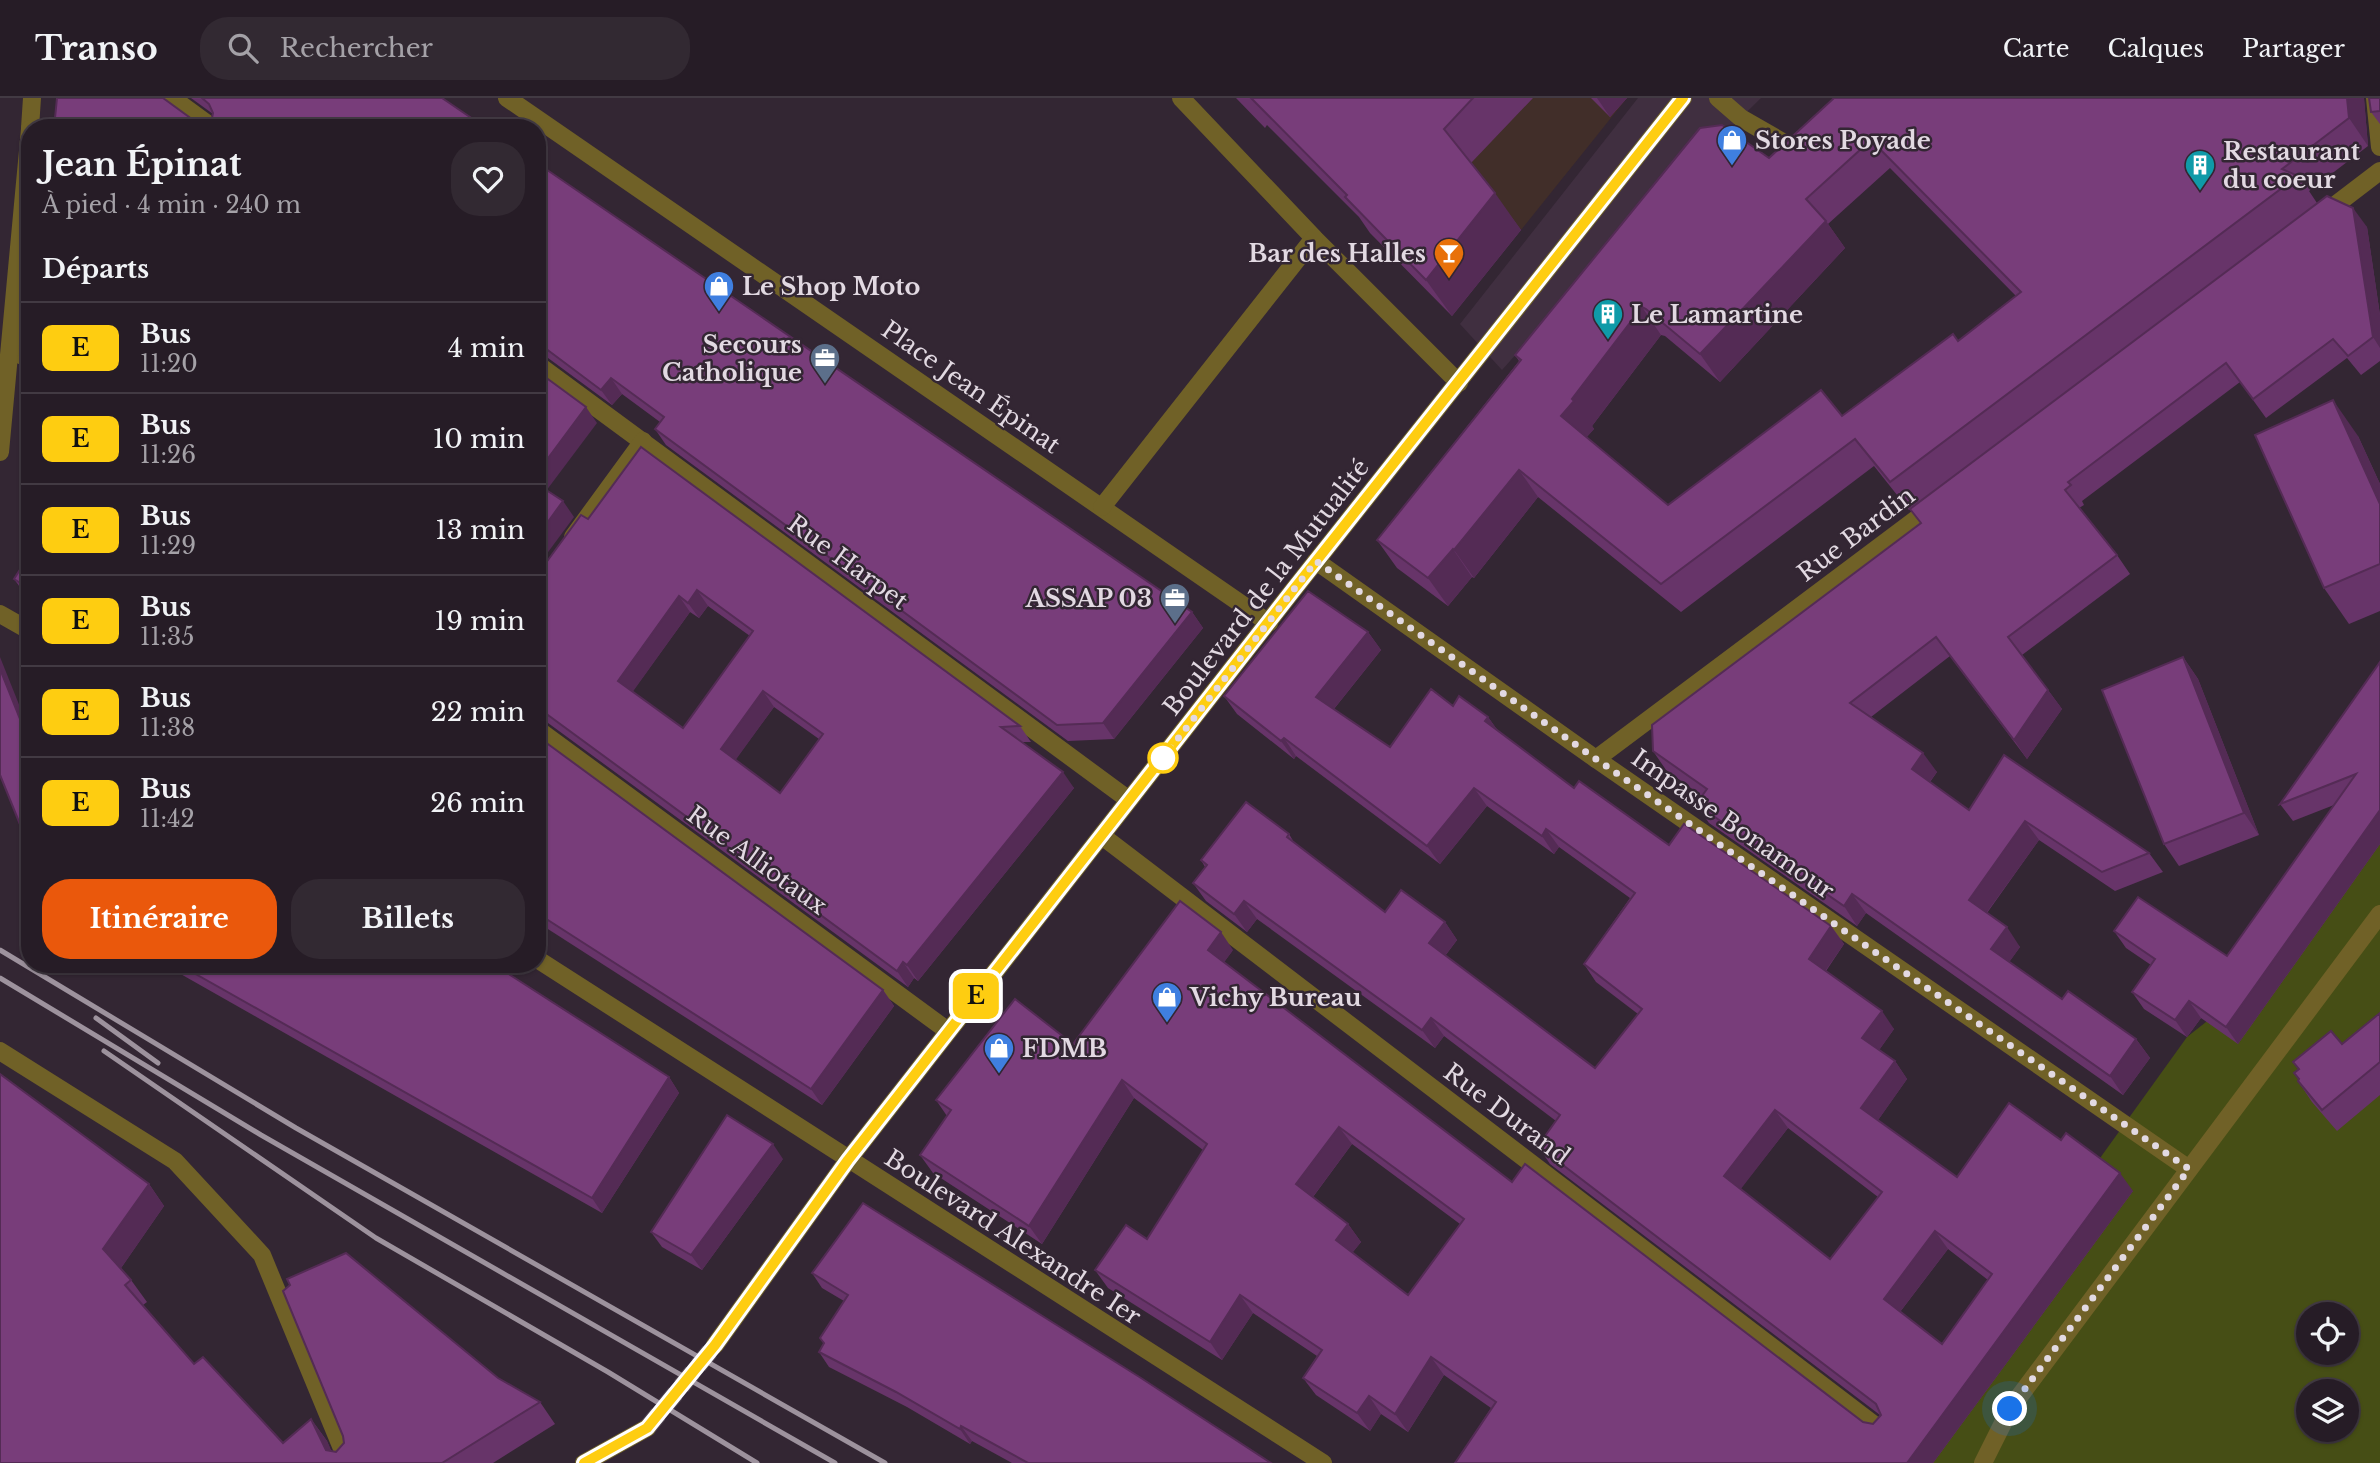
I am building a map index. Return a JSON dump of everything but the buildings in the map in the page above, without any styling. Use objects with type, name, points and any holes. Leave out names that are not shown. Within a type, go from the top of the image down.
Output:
[{"type":"street","points":[[31,119],[32,98]]},
{"type":"street","points":[[172,98],[201,119]]},
{"type":"street","name":"Place Jean Épinat","points":[[507,98],[538,119]]},
{"type":"street","points":[[1181,98],[1314,238],[1459,383]]},
{"type":"street","name":"Boulevard de la Mutualité","points":[[715,1345],[848,1160],[948,1031],[1683,98]]},
{"type":"street","points":[[1718,98],[1741,118],[1793,148],[1820,123]]},
{"type":"street","points":[[2375,98],[2380,147]]},
{"type":"street","name":"Place Jean Épinat","points":[[546,125],[1269,623]]},
{"type":"street","points":[[2302,230],[2380,172]]},
{"type":"street","points":[[0,452],[11,351],[6,331],[21,204]]},
{"type":"street","points":[[1102,507],[1314,238]]},
{"type":"street","points":[[11,351],[21,355]]},
{"type":"street","name":"Rue Harpet","points":[[546,371],[1129,800]]},
{"type":"street","points":[[562,553],[643,441]]},
{"type":"street","name":"Rue Bardin","points":[[1596,759],[1954,490]]},
{"type":"street","name":"Impasse Bonamour","points":[[1316,561],[1596,759],[2189,1169]]},
{"type":"street","points":[[0,614],[21,626]]},
{"type":"street","name":"Rue Alliotaux","points":[[546,736],[948,1031]]},
{"type":"street","name":"Rue Durand","points":[[1102,836],[1882,1431]]},
{"type":"street","points":[[1983,1463],[2010,1409],[2380,914]]},
{"type":"street","name":"Boulevard Alexandre Ier","points":[[546,965],[1323,1463]]},
{"type":"street","points":[[0,1051],[175,1161],[262,1255],[348,1463]]},
{"type":"street","points":[[584,1463],[647,1428],[609,1463]]},
{"type":"shaded area","points":[[1416,98],[1627,98],[1521,230]]},
{"type":"shaded area","points":[[1638,98],[1761,98],[1626,231],[1502,370],[1460,324]]},
{"type":"green space","points":[[2380,774],[2380,1463],[1881,1463],[2187,1037],[2206,1022]]},
{"type":"tunnel","points":[[647,1428],[715,1345]]},
{"type":"railway","points":[[0,950],[21,963]]},
{"type":"railway","points":[[38,973],[296,1128],[885,1463]]},
{"type":"railway","points":[[0,978],[261,1135],[835,1463]]},
{"type":"railway","points":[[96,1018],[158,1063]]},
{"type":"railway","points":[[104,1051],[376,1238],[608,1372],[757,1463]]},
{"type":"bus line","name":"E","points":[[584,1463],[647,1428],[715,1345],[848,1160],[1294,589],[1683,98]]},
{"type":"place","name":"Stores Poyade","points":[[1732,167]]},
{"type":"place","name":"Restaurant du coeur","points":[[2200,192]]},
{"type":"place","name":"Bar des Halles","points":[[1449,280]]},
{"type":"place","name":"Le Shop Moto","points":[[719,313]]},
{"type":"place","name":"Le Lamartine","points":[[1608,341]]},
{"type":"place","name":"Secours Catholique","points":[[825,385]]},
{"type":"place","name":"ASSAP 03","points":[[1175,625]]},
{"type":"place","name":"Vichy Bureau","points":[[1167,1024]]},
{"type":"place","name":"FDMB","points":[[999,1075]]},
{"type":"route","points":[[1163,758],[1316,561],[1596,759],[2189,1169],[2010,1409]]}]
